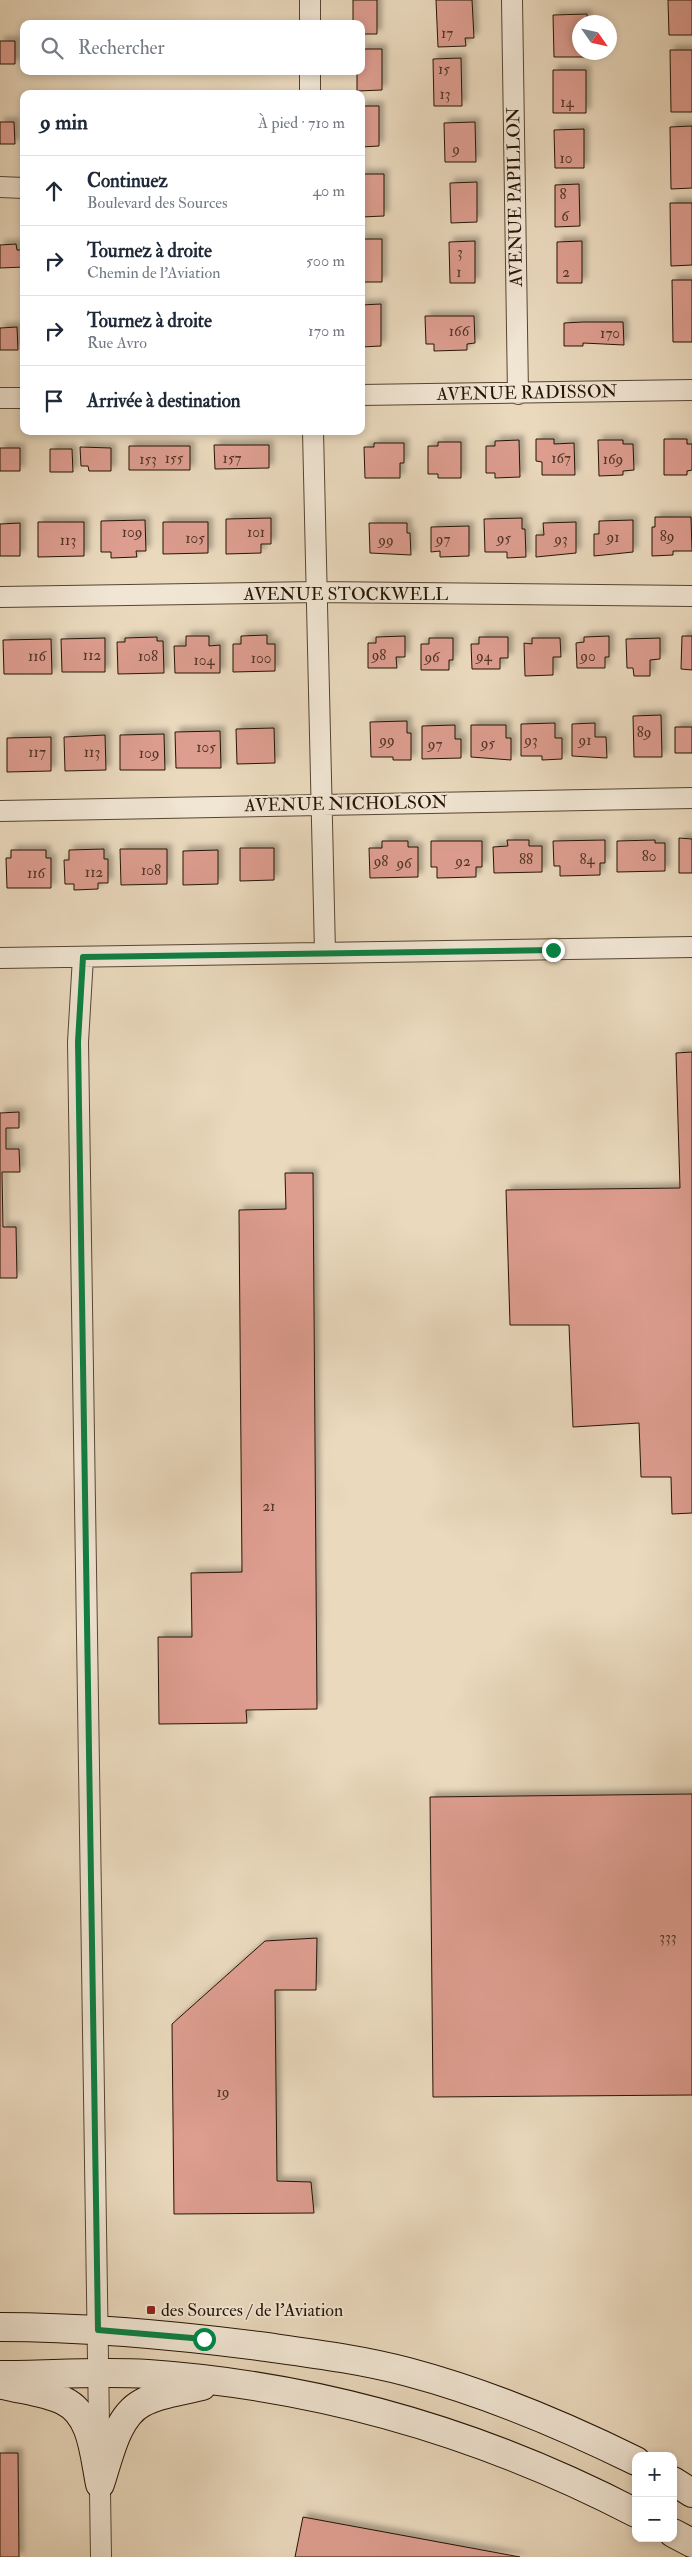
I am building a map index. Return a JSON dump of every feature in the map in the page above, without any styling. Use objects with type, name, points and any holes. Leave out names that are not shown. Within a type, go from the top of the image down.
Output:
[{"type":"main road","points":[[0,2327],[98,2330],[180,2336],[312,2353],[409,2372],[512,2406],[632,2459]]},
{"type":"main road","points":[[0,2375],[146,2374],[218,2382],[335,2402],[432,2427],[542,2468],[632,2511]]},
{"type":"main road","points":[[100,2484],[123,2422],[134,2408],[150,2399],[218,2382]]},
{"type":"main road","points":[[0,2384],[55,2398],[63,2401],[76,2411],[88,2429],[100,2484]]},
{"type":"main road","points":[[677,2484],[692,2493]]},
{"type":"main road","points":[[677,2535],[692,2543]]},
{"type":"street","points":[[310,0],[310,20]]},
{"type":"street","name":"AVENUE PAPILLON","points":[[512,0],[518,394]]},
{"type":"street","points":[[310,75],[310,90]]},
{"type":"street","points":[[0,187],[20,188]]},
{"type":"street","name":"AVENUE RADISSON","points":[[365,395],[692,390]]},
{"type":"street","points":[[0,398],[20,398]]},
{"type":"street","points":[[313,435],[325,952]]},
{"type":"street","name":"AVENUE STOCKWELL","points":[[0,597],[318,592],[692,596]]},
{"type":"street","name":"AVENUE NICHOLSON","points":[[0,811],[692,798]]},
{"type":"street","points":[[0,958],[692,948]]},
{"type":"street","points":[[83,957],[78,1042],[100,2374],[101,2557]]},
{"type":"building","points":[[353,0],[377,0],[377,34],[365,34],[365,20],[353,20]]},
{"type":"building","points":[[436,0],[472,0],[474,38],[465,38],[466,46],[438,47]]},
{"type":"building","points":[[668,0],[692,0],[692,35],[669,35]]},
{"type":"building","points":[[587,14],[572,15],[572,57],[554,57],[553,15]]},
{"type":"building","points":[[0,41],[15,41],[15,64],[0,64]]},
{"type":"building","points":[[365,49],[382,49],[382,90],[357,90],[357,75],[365,75]]},
{"type":"building","points":[[670,50],[692,50],[692,112],[671,112]]},
{"type":"building","points":[[461,58],[462,106],[434,106],[433,59]]},
{"type":"building","points":[[553,70],[586,70],[586,113],[553,113]]},
{"type":"building","points":[[365,106],[379,106],[379,146],[365,147]]},
{"type":"building","points":[[0,122],[14,122],[15,144],[0,144]]},
{"type":"building","points":[[475,122],[476,162],[445,162],[444,123]]},
{"type":"building","points":[[692,126],[692,188],[671,189],[670,127]]},
{"type":"building","points":[[584,129],[584,168],[555,168],[554,130]]},
{"type":"building","points":[[365,174],[384,174],[384,216],[365,217]]},
{"type":"building","points":[[477,182],[477,222],[451,223],[450,183]]},
{"type":"building","points":[[579,184],[580,226],[555,227],[555,185]]},
{"type":"building","points":[[670,203],[692,203],[692,265],[671,266]]},
{"type":"building","points":[[365,239],[382,239],[382,282],[365,282]]},
{"type":"building","points":[[475,241],[475,283],[450,283],[449,242]]},
{"type":"building","points":[[582,241],[582,283],[557,283],[557,242]]},
{"type":"building","points":[[16,244],[17,250],[20,250],[20,267],[0,268],[0,245]]},
{"type":"building","points":[[672,280],[692,280],[692,342],[673,342]]},
{"type":"building","points":[[381,304],[381,346],[365,347],[365,305]]},
{"type":"building","points":[[425,316],[474,316],[475,343],[467,344],[467,350],[434,351],[434,344],[426,344]]},
{"type":"building","points":[[623,322],[624,345],[583,343],[583,346],[564,346],[564,323]]},
{"type":"building","points":[[17,327],[18,350],[0,350],[0,328]]},
{"type":"building","points":[[536,439],[554,439],[554,444],[574,443],[575,475],[542,475],[542,462],[536,461]]},
{"type":"building","points":[[664,439],[687,439],[687,444],[692,444],[692,470],[687,471],[687,475],[664,475]]},
{"type":"building","points":[[519,440],[520,477],[495,478],[495,473],[486,473],[486,446],[495,446],[495,441]]},
{"type":"building","points":[[598,440],[623,440],[623,444],[633,444],[634,470],[623,471],[623,475],[599,476]]},
{"type":"building","points":[[438,442],[461,442],[461,478],[438,478],[438,474],[428,474],[428,446],[438,446]]},
{"type":"building","points":[[374,443],[404,443],[404,463],[400,463],[400,478],[365,478],[364,447],[374,447]]},
{"type":"building","points":[[214,445],[269,445],[269,468],[215,469]]},
{"type":"building","points":[[129,446],[190,446],[190,470],[129,470]]},
{"type":"building","points":[[80,447],[111,448],[111,471],[89,471],[88,466],[81,466]]},
{"type":"building","points":[[0,448],[20,448],[20,471],[0,471]]},
{"type":"building","points":[[50,449],[72,449],[73,472],[50,472]]},
{"type":"building","points":[[655,517],[691,517],[692,551],[673,551],[673,555],[652,556],[652,527],[655,527]]},
{"type":"building","points":[[271,518],[271,544],[261,544],[261,553],[226,554],[226,519]]},
{"type":"building","points":[[522,518],[522,529],[525,529],[526,557],[507,558],[507,552],[485,552],[484,519]]},
{"type":"building","points":[[145,520],[146,551],[136,551],[137,557],[111,558],[111,552],[101,552],[101,521]]},
{"type":"building","points":[[633,520],[633,552],[594,556],[594,534],[599,534],[599,521]]},
{"type":"building","points":[[38,522],[84,522],[84,556],[38,557]]},
{"type":"building","points":[[163,522],[208,522],[208,553],[163,554]]},
{"type":"building","points":[[576,522],[576,553],[536,557],[536,535],[544,535],[543,523]]},
{"type":"building","points":[[20,523],[20,556],[0,556],[0,524]]},
{"type":"building","points":[[369,523],[407,523],[407,533],[410,533],[411,555],[370,553]]},
{"type":"building","points":[[469,526],[469,556],[440,557],[440,551],[431,552],[431,527]]},
{"type":"building","points":[[267,635],[267,644],[275,644],[275,671],[233,672],[233,644],[241,644],[241,636]]},
{"type":"building","points":[[186,636],[209,636],[209,646],[220,645],[220,673],[175,673],[174,646],[186,646]]},
{"type":"building","points":[[405,636],[405,657],[396,657],[397,668],[368,668],[368,643],[376,643],[376,637]]},
{"type":"building","points":[[609,636],[609,657],[605,657],[605,668],[577,668],[576,643],[584,642],[584,637]]},
{"type":"building","points":[[682,636],[692,636],[692,670],[681,669]]},
{"type":"building","points":[[157,637],[157,641],[163,641],[164,673],[118,674],[117,642],[125,642],[125,638]]},
{"type":"building","points":[[479,637],[508,637],[508,658],[500,658],[500,669],[472,669],[471,644],[479,644]]},
{"type":"building","points":[[105,638],[105,672],[62,672],[61,639]]},
{"type":"building","points":[[429,638],[453,638],[453,660],[449,660],[449,670],[421,670],[421,644],[429,644]]},
{"type":"building","points":[[532,638],[560,638],[561,657],[553,657],[553,675],[525,676],[524,643],[532,644]]},
{"type":"building","points":[[660,638],[660,659],[650,660],[650,676],[634,676],[633,668],[627,668],[626,639]]},
{"type":"building","points":[[51,639],[52,674],[4,674],[3,640]]},
{"type":"building","points":[[661,715],[662,757],[634,757],[633,716]]},
{"type":"building","points":[[407,721],[407,733],[411,733],[411,760],[393,760],[393,757],[371,757],[370,722]]},
{"type":"building","points":[[555,723],[555,738],[562,738],[562,759],[542,760],[542,756],[521,756],[521,724]]},
{"type":"building","points":[[595,723],[595,737],[606,737],[607,758],[572,756],[572,724]]},
{"type":"building","points":[[455,725],[455,739],[461,739],[461,758],[422,759],[422,726]]},
{"type":"building","points":[[471,725],[506,725],[506,738],[511,738],[511,760],[471,757]]},
{"type":"building","points":[[675,727],[692,727],[692,753],[675,753]]},
{"type":"building","points":[[274,728],[275,763],[237,764],[236,729]]},
{"type":"building","points":[[220,731],[221,768],[176,768],[175,732]]},
{"type":"building","points":[[164,734],[165,770],[120,770],[120,735]]},
{"type":"building","points":[[105,735],[106,770],[65,771],[64,737]]},
{"type":"building","points":[[51,737],[51,771],[7,772],[7,738]]},
{"type":"building","points":[[679,838],[692,839],[692,873],[679,873]]},
{"type":"building","points":[[507,840],[529,840],[529,846],[542,846],[542,872],[494,873],[493,847],[508,846]]},
{"type":"building","points":[[605,840],[605,863],[600,863],[600,875],[560,876],[560,866],[554,866],[553,841]]},
{"type":"building","points":[[655,840],[655,843],[665,843],[665,871],[617,872],[617,841]]},
{"type":"building","points":[[382,841],[408,841],[408,847],[418,847],[418,877],[370,878],[369,848],[382,848]]},
{"type":"building","points":[[431,841],[482,841],[482,867],[476,867],[476,877],[437,878],[437,867],[431,867]]},
{"type":"building","points":[[240,848],[274,848],[274,880],[240,881]]},
{"type":"building","points":[[104,849],[104,859],[108,859],[108,883],[98,883],[98,889],[74,890],[74,884],[65,884],[64,860],[69,860],[69,850]]},
{"type":"building","points":[[120,849],[167,849],[167,884],[121,885]]},
{"type":"building","points":[[11,850],[46,850],[46,858],[51,858],[51,888],[7,888],[6,858],[11,858]]},
{"type":"building","points":[[218,850],[218,884],[183,885],[183,851]]},
{"type":"building","points":[[692,1052],[692,1513],[672,1514],[671,1477],[641,1477],[639,1423],[573,1427],[569,1325],[510,1325],[506,1190],[680,1188],[676,1053]]},
{"type":"building","points":[[19,1112],[19,1128],[6,1128],[6,1149],[19,1149],[20,1172],[2,1172],[3,1227],[16,1227],[17,1278],[0,1278],[0,1113]]},
{"type":"building","points":[[285,1173],[313,1173],[317,1709],[246,1710],[247,1723],[159,1724],[158,1637],[192,1637],[191,1573],[242,1572],[239,1210],[286,1209]]},
{"type":"building","points":[[692,1794],[692,2095],[433,2097],[430,1797]]},
{"type":"building","points":[[317,1938],[316,1990],[275,1990],[277,2181],[311,2182],[314,2213],[174,2214],[172,2024],[265,1941]]},
{"type":"building","points":[[0,2453],[18,2453],[19,2557],[0,2557]]},
{"type":"building","points":[[303,2517],[520,2557],[295,2557]]},
{"type":"place","name":"des Sources / de l'Aviation","points":[[151,2310]]},
{"type":"route","points":[[204,2339],[98,2330],[78,1042],[83,957],[553,950]]}]
